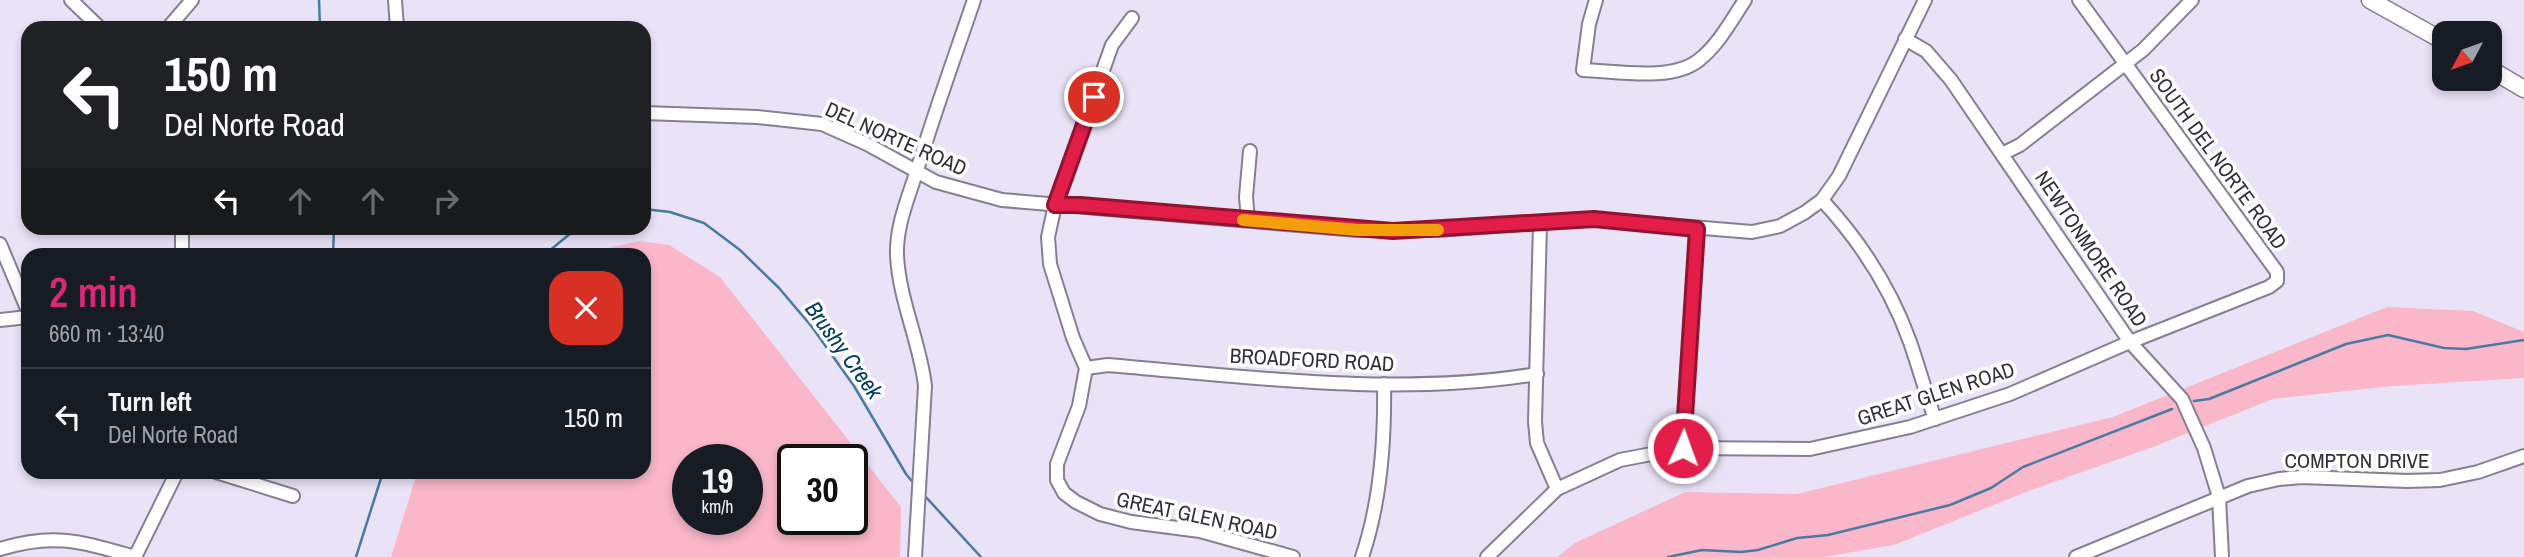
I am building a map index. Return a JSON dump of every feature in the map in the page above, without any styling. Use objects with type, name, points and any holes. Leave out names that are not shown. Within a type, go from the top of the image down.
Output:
[{"type":"street","points":[[71,0],[93,21]]},
{"type":"street","points":[[174,21],[192,0]]},
{"type":"street","points":[[395,0],[396,21]]},
{"type":"street","points":[[915,557],[925,386],[920,353],[901,285],[897,255],[899,230],[974,0]]},
{"type":"street","points":[[1596,0],[1588,24],[1583,70],[1667,73],[1698,61],[1720,39],[1745,0]]},
{"type":"street","points":[[1905,39],[1925,0]]},
{"type":"street","name":"SOUTH DEL NORTE ROAD","points":[[2079,0],[2278,276],[2277,281],[2269,286],[2130,342]]},
{"type":"street","points":[[2002,154],[2020,145],[2126,64],[2156,39],[2192,0]]},
{"type":"street","points":[[2370,0],[2432,35]]},
{"type":"street","points":[[1086,368],[1073,338],[1051,264],[1048,237],[1055,205],[1112,46],[1132,18]]},
{"type":"street","name":"DEL NORTE ROAD","points":[[651,113],[757,117],[822,124],[867,144],[936,183],[981,196],[1055,205],[1393,231],[1594,219],[1739,233],[1766,230],[1793,219],[1822,200],[1839,176],[1905,39]]},
{"type":"street","name":"NEWTONMORE ROAD","points":[[1905,39],[1926,51],[1936,61],[2130,342],[2182,399],[2204,447],[2219,497],[2222,557]]},
{"type":"street","points":[[2502,76],[2524,89]]},
{"type":"street","points":[[1248,220],[1246,197],[1250,151]]},
{"type":"street","points":[[1822,200],[1854,237],[1888,293],[1910,342],[1935,419]]},
{"type":"street","points":[[1540,223],[1536,435],[1557,489]]},
{"type":"street","points":[[1683,448],[1697,229]]},
{"type":"street","points":[[0,244],[21,294]]},
{"type":"street","points":[[0,320],[21,318]]},
{"type":"street","name":"GREAT GLEN ROAD","points":[[1487,557],[1557,489],[1620,460],[1683,448],[1810,449],[1894,432],[2010,394],[2130,342]]},
{"type":"street","name":"BROADFORD ROAD","points":[[1086,368],[1108,365],[1384,384],[1422,384],[1537,374]]},
{"type":"street","name":"GREAT GLEN ROAD","points":[[1086,368],[1079,406],[1057,464],[1057,480],[1064,493],[1084,507],[1115,519],[1200,531],[1293,557]]},
{"type":"street","points":[[1362,557],[1377,501],[1382,466],[1384,384]]},
{"type":"street","name":"COMPTON DRIVE","points":[[2076,557],[2219,497],[2248,486],[2279,479],[2313,477],[2440,480],[2478,472],[2524,456]]},
{"type":"street","points":[[0,549],[36,539],[66,539],[135,557],[174,479]]},
{"type":"street","points":[[238,479],[293,496]]},
{"type":"shaded area","points":[[639,241],[669,245],[720,277],[851,444],[777,444],[777,535],[868,535],[868,465],[901,507],[900,557],[391,557],[415,479],[651,479],[651,248],[609,248]]},
{"type":"shaded area","points":[[2387,307],[2473,311],[2524,332],[2524,378],[2393,386],[2273,399],[1894,545],[1823,557],[1557,557],[1575,543],[1685,492],[1797,494],[2113,417]]},
{"type":"waterway","name":"Brushy Creek","points":[[319,0],[320,21]]},
{"type":"waterway","name":"Brushy Creek","points":[[651,210],[670,212],[704,223],[740,250],[779,288],[812,327],[854,386],[915,485]]},
{"type":"waterway","name":"Brushy Creek","points":[[333,248],[334,235]]},
{"type":"waterway","name":"Brushy Creek","points":[[553,248],[568,235]]},
{"type":"waterway","points":[[2194,401],[2209,399],[2346,344],[2388,335],[2444,348],[2466,349],[2524,340]]},
{"type":"waterway","points":[[1668,557],[1702,550],[1758,550],[1797,538],[1828,535],[1950,505],[1991,488],[2023,467],[2172,409]]},
{"type":"waterway","points":[[356,557],[381,479]]},
{"type":"waterway","name":"Brushy Creek","points":[[924,495],[981,557]]},
{"type":"slow traffic","points":[[1243,220],[1357,230],[1438,230]]},
{"type":"route","points":[[1094,97],[1055,205],[1357,230],[1438,230],[1576,219],[1622,220],[1697,229],[1683,448]]}]
